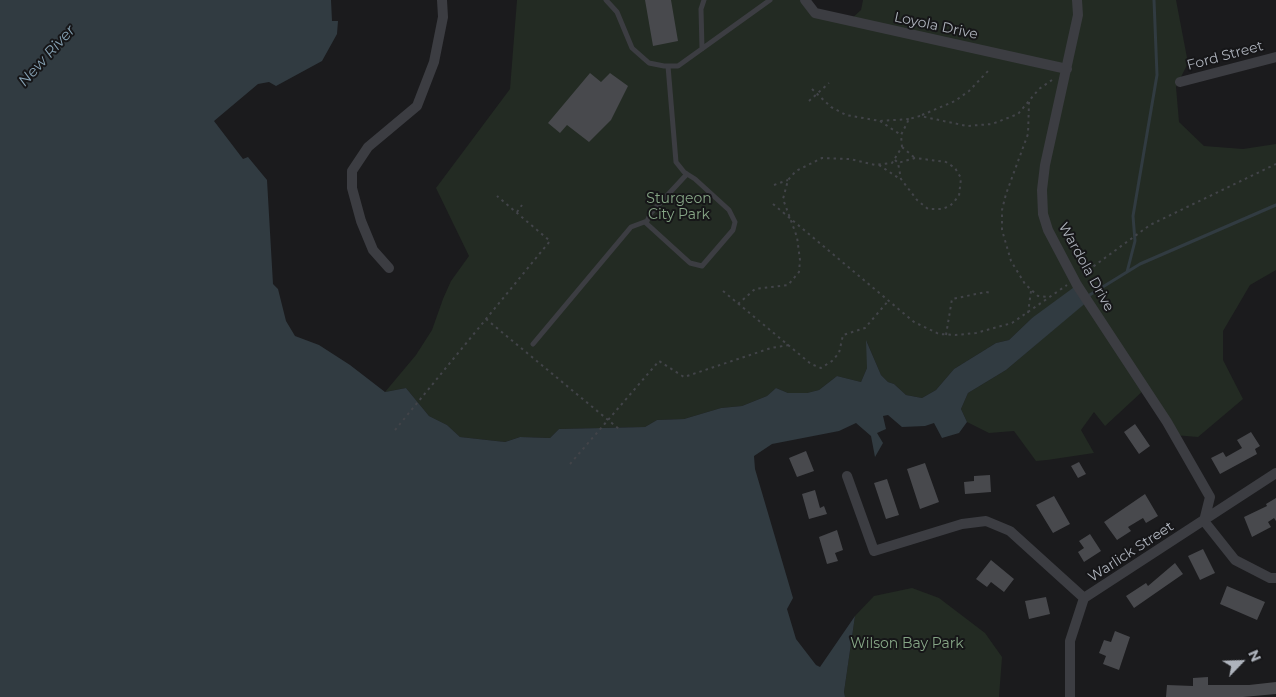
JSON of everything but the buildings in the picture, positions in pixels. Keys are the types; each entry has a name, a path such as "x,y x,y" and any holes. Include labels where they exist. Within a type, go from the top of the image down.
{"street":[{"path":"390,268 373,250 361,221 352,188 352,171 368,147 417,106 434,62 443,16 442,0"},
{"name":"Loyola Drive","path":"805,0 815,13 1068,69"},
{"name":"Wardola Drive","path":"1077,0 1078,15 1068,69 1045,165 1042,190 1043,214 1048,230 1076,281 1105,330 1167,422 1210,497 1204,521"},
{"name":"Ford Street","path":"1180,82 1276,57"},
{"name":"Warlick Street","path":"1070,697 1070,641 1084,598 1276,473"},
{"path":"847,476 874,551 962,524 986,521 1010,531 1084,598"},
{"path":"1204,521 1235,560 1270,578 1276,578"}],"lane":[{"path":"606,0 617,12 632,48 649,63 668,66 678,66 770,0"},
{"path":"702,49 701,9 704,0"},
{"path":"647,221 650,228 690,263 702,266 733,230 735,222 729,210 687,174 676,162 668,66"},
{"path":"533,344 631,227 647,221 651,212 687,174"}],"path":[{"path":"812,89 831,107 846,115 880,121 909,119 941,109 962,96 990,70"},
{"path":"920,116 980,126 1006,120 1018,114 1039,89 1052,80"},
{"path":"809,101 829,83"},
{"path":"1029,102 1028,134 1006,194 1002,210 1002,230 1010,261 1031,291 1038,296 1050,297"},
{"path":"774,185 788,180 804,165 822,158 850,159 879,165 892,163 902,147 900,135 909,119"},
{"path":"880,121 900,135"},
{"path":"902,147 915,158"},
{"path":"879,165 901,179 917,200 928,209 942,210 950,206 959,196 961,178 955,168 946,162 915,158 898,163"},
{"path":"895,160 898,163 901,179"},
{"path":"773,204 922,327 946,335 963,334 1000,327 1027,314 1076,281 1150,225 1276,164"},
{"path":"738,304 755,289 788,285 799,272 797,237 783,200 788,180"},
{"path":"395,430 550,241 497,196"},
{"path":"517,212 522,205"},
{"path":"723,291 816,367 827,366 839,353 844,335 865,328 889,300"},
{"path":"1027,314 1032,296 1031,291"},
{"path":"946,335 952,299 986,292 991,293"},
{"path":"486,319 619,429"},
{"path":"570,464 654,364 659,361 676,374 687,376 771,348 789,345"}],"green space":[{"name":"Sturgeon City Park","path":"517,0 805,0 815,13 849,21 861,10 863,0 1176,0 1188,63 1176,87 1179,122 1204,146 1243,149 1276,144 1276,270 1250,285 1223,331 1223,360 1243,399 1198,437 1174,435 1145,389 1105,426 1094,412 1081,430 1094,453 1036,461 1014,431 989,433 967,422 961,409 968,393 1006,370 1087,301 1032,318 1009,340 996,343 954,369 936,390 922,398 906,395 881,375 867,342 867,368 861,382 837,376 819,390 807,393 788,393 776,388 767,396 742,406 721,408 684,419 657,420 645,427 559,429 550,438 520,437 505,442 460,437 447,425 429,416 406,388 385,392 416,355 432,330 451,281 469,256 436,188 510,89"},
{"name":"Wilson Bay Park","path":"912,588 939,598 985,633 1002,657 999,697 845,697 844,692 855,616 874,596"}],"water":[{"name":"New River","path":"0,0 331,0 332,21 338,21 337,34 322,61 276,86 269,82 258,84 214,121 243,159 248,157 267,180 273,284 278,289 286,321 295,336 319,345 350,365 385,392 406,388 429,416 447,425 460,437 505,442 520,437 550,438 559,429 645,427 657,420 684,419 721,408 742,406 767,396 776,388 788,393 807,393 819,390 837,376 861,382 867,368 866,340 881,375 906,395 922,398 936,390 954,369 996,343 1009,340 1032,318 1077,285 1088,301 1006,370 968,393 961,409 967,422 959,433 942,438 934,423 925,426 902,427 888,415 883,416 886,429 877,433 883,443 875,457 871,436 856,423 839,431 772,444 754,456 755,469 793,598 787,609 796,639 816,665 820,667 855,616 844,692 845,697 0,697"}],"waterway":[{"path":"1127,272 1135,241 1133,216 1157,75 1154,0"},
{"path":"1088,296 1140,264 1276,205"}]}
